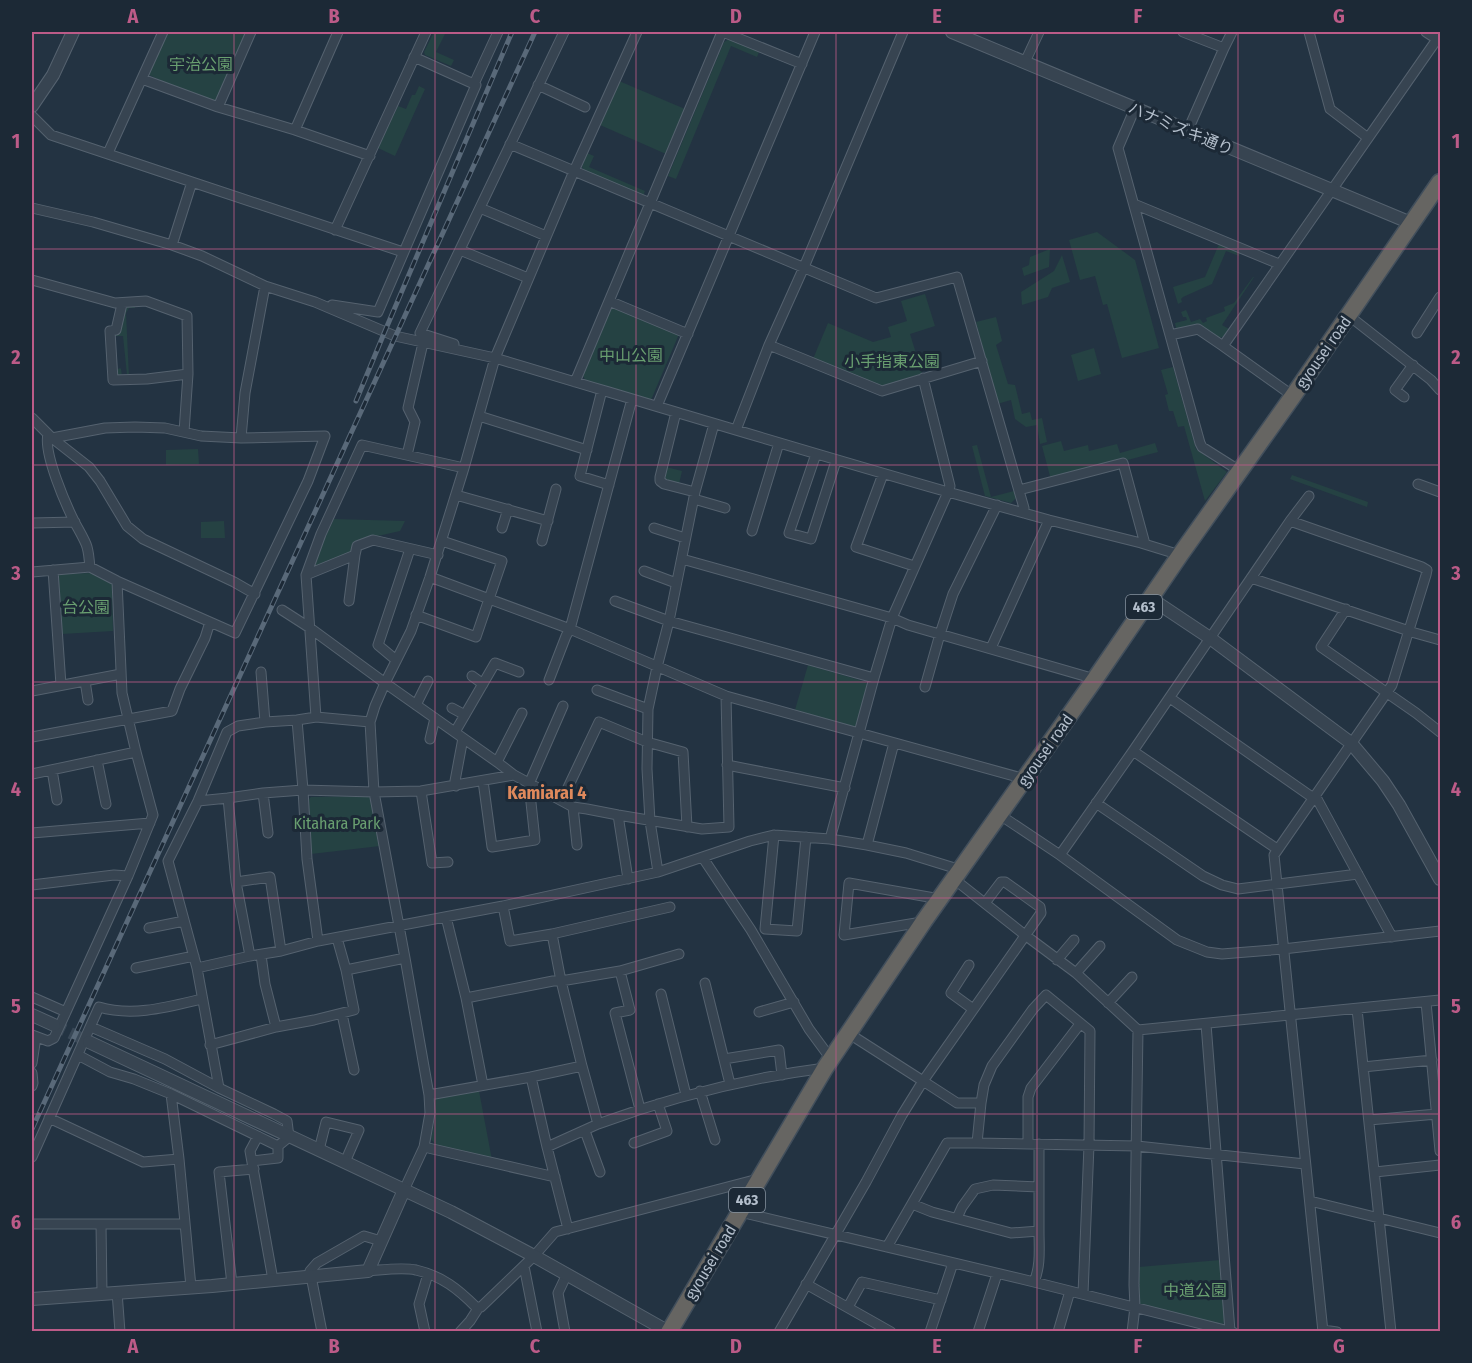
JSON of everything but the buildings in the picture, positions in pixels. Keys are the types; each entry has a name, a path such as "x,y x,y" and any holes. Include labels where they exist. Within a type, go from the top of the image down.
{"highway":[{"name":"gyousei road","path":"669,1332 848,1033 1440,182"}],"street":[{"path":"32,106 53,75 73,32"},
{"path":"108,153 163,32"},
{"path":"218,107 251,32"},
{"path":"295,130 338,32"},
{"path":"335,230 426,32"},
{"path":"315,302 378,312 498,32"},
{"path":"476,353 420,333 564,32"},
{"path":"368,1271 424,1147 430,1113 429,1095 374,792 370,722 375,706 411,631 438,555 495,358 574,171 637,32"},
{"path":"575,382 723,32 802,64"},
{"path":"657,406 815,32"},
{"path":"736,430 769,345 903,32"},
{"name":"ハナミズキ通り","path":"952,32 1411,223"},
{"path":"1025,62 1039,32"},
{"path":"1183,32 1224,48"},
{"path":"1188,130 1232,32"},
{"path":"1309,32 1330,109 1368,138"},
{"path":"1223,346 1440,39 1426,32"},
{"path":"414,57 474,84"},
{"path":"142,79 218,107 370,156"},
{"path":"538,85 585,107"},
{"path":"1135,108 1118,148 1202,447 1240,471"},
{"path":"32,116 51,135 403,252"},
{"path":"510,144 876,298 957,278 1024,513"},
{"path":"172,245 192,182"},
{"path":"1134,204 1279,264"},
{"path":"32,207 172,245 202,256 265,286 315,302 396,336 495,358 883,474 1180,555"},
{"path":"480,208 546,236"},
{"path":"460,250 528,278"},
{"path":"32,280 115,303 146,301 186,316 188,375 184,432"},
{"path":"240,438 245,393 265,286"},
{"path":"1417,333 1440,297"},
{"path":"609,301 688,334"},
{"path":"122,304 116,330 110,331 113,380 188,375"},
{"path":"1348,315 1375,334 1440,390"},
{"path":"1170,335 1198,329 1293,396"},
{"path":"407,455 414,422 408,408 423,343"},
{"path":"769,345 882,391 982,362"},
{"path":"1404,398 1395,390 1413,365"},
{"path":"830,839 892,618 950,486 923,378"},
{"path":"602,390 580,476 609,484"},
{"path":"549,680 570,629 632,399"},
{"path":"675,412 660,481 725,508"},
{"path":"479,416 587,450"},
{"path":"32,418 50,436 89,467 127,526 143,539 255,594"},
{"path":"658,872 650,820 648,709 669,621 694,496 714,424"},
{"path":"32,572 90,567 235,633 308,482 325,436 240,438 201,436 165,428 124,427 50,436 46,440 48,453 66,502 87,545 90,567"},
{"path":"752,531 779,443"},
{"path":"316,717 306,575 321,534 362,445 464,468"},
{"path":"816,454 789,532 812,539 836,460"},
{"path":"1019,490 1123,463 1145,544"},
{"path":"883,474 856,547 914,566"},
{"path":"1418,484 1440,492"},
{"path":"542,541 556,489"},
{"path":"456,495 548,521"},
{"path":"1060,855 1309,496"},
{"path":"925,687 953,594 997,506"},
{"path":"502,528 508,509"},
{"path":"991,648 1049,520"},
{"path":"1290,521 1426,570 1392,685 1274,855 1323,1331 1337,1332"},
{"path":"32,523 75,522"},
{"path":"654,528 685,538"},
{"path":"349,601 357,546 373,540 438,555"},
{"path":"416,615 476,637 502,561 442,541"},
{"path":"396,660 378,645 410,549"},
{"path":"306,575 355,555"},
{"path":"682,559 892,618 909,625 1095,679"},
{"path":"53,570 61,685"},
{"path":"644,571 676,583"},
{"path":"430,577 570,629 726,696 1025,779"},
{"path":"1251,578 1440,640"},
{"path":"32,1063 34,1036 48,1041 54,1038 128,876 153,815 122,693 117,581"},
{"path":"1150,598 1210,638 1351,743 1383,781 1399,805 1440,879"},
{"path":"615,601 669,621 874,678"},
{"path":"1346,609 1321,647 1440,732"},
{"path":"282,610 514,775 573,807 702,829 729,827 726,696"},
{"path":"32,737 172,711 210,622"},
{"path":"456,786 459,735 465,715 495,663 519,672"},
{"path":"261,672 265,722"},
{"path":"32,691 121,674"},
{"path":"472,676 483,684"},
{"path":"85,681 87,700"},
{"path":"416,705 428,681"},
{"path":"597,690 648,709"},
{"path":"1170,698 1308,795 1316,797 1392,937"},
{"path":"483,781 492,847 535,840 529,784 563,706"},
{"path":"452,708 465,715"},
{"path":"497,762 522,713"},
{"path":"219,1088 197,968 168,861 198,801 228,732 238,726 316,717 370,722"},
{"path":"430,739 435,718"},
{"path":"297,720 307,860 318,941"},
{"path":"562,800 599,722 647,742 683,752 687,827"},
{"path":"867,845 894,743"},
{"path":"1133,751 1277,849"},
{"path":"32,774 136,752"},
{"path":"98,760 106,804"},
{"path":"727,765 845,788"},
{"path":"52,770 57,800"},
{"path":"198,801 303,790 422,791 514,775"},
{"path":"422,791 432,863 448,862"},
{"path":"263,793 268,833"},
{"path":"228,798 236,882 250,956"},
{"path":"1096,803 1203,876 1222,885 1238,889 1358,874"},
{"path":"573,807 577,844"},
{"path":"1000,814 1177,940 1207,952 1222,954 1283,950 1440,931"},
{"path":"618,815 628,879"},
{"path":"32,834 150,823"},
{"path":"765,929 774,835"},
{"path":"197,968 318,941 628,879 658,872 774,835 830,839 906,853 957,874 985,903 1076,973 1138,1030 1440,1000"},
{"path":"751,930 797,931 806,837"},
{"path":"547,1148 598,1124 686,1095 828,1063 751,930 703,858"},
{"path":"32,885 114,875 128,876"},
{"path":"236,882 270,877 281,951"},
{"path":"781,1331 902,1115 1041,913 1040,908 1005,882 1001,882 985,903"},
{"path":"924,921 844,935 849,884 940,899"},
{"path":"502,906 510,941 552,934 670,907"},
{"path":"446,917 466,998 483,1085"},
{"path":"149,928 184,921"},
{"path":"552,934 561,981 598,1124"},
{"path":"210,1045 276,1027 354,1010 337,938"},
{"path":"1057,960 1074,940"},
{"path":"1076,973 1100,946"},
{"path":"466,998 620,971 679,954"},
{"path":"261,955 265,984 276,1027"},
{"path":"136,968 194,956"},
{"path":"346,970 405,958"},
{"path":"969,965 951,993 973,1009"},
{"path":"620,971 630,1010 615,1013 640,1109"},
{"path":"1108,1003 1132,976"},
{"path":"705,983 730,1084"},
{"path":"661,994 686,1095"},
{"path":"977,1143 984,1085 992,1066 1033,1009 1046,995 1090,1031 1089,1145 1083,1294"},
{"path":"32,997 66,1012"},
{"path":"32,1157 99,1007 117,1012 130,1012 202,999"},
{"path":"759,1012 794,1002"},
{"path":"1426,1002 1431,1060 1437,1085 1440,1151"},
{"path":"1357,1008 1391,1332"},
{"path":"342,1014 354,1070"},
{"path":"32,1015 54,1025"},
{"path":"1028,1144 1028,1097 1031,1088 1080,1024"},
{"path":"740,1212 1135,1307 1200,1327 1231,1331 1206,1024"},
{"path":"91,1027 165,1059 287,1121 289,1137"},
{"path":"1132,1332 1135,1307 1138,1030"},
{"path":"848,1033 957,1103 981,1103"},
{"path":"89,1042 451,1212 669,1332"},
{"path":"724,1059 779,1050 782,1074"},
{"path":"78,1055 110,1072 134,1079 171,1095 278,1146"},
{"path":"1363,1066 1431,1060"},
{"path":"429,1095 582,1066"},
{"path":"32,1073 32,1086"},
{"path":"531,1077 568,1229"},
{"path":"700,1091 715,1140"},
{"path":"171,1095 191,1287"},
{"path":"634,1143 667,1131 658,1104"},
{"path":"1369,1120 1437,1114"},
{"path":"49,1118 143,1162 179,1159"},
{"path":"319,1150 326,1122 359,1130 345,1162"},
{"path":"585,1131 600,1172"},
{"path":"258,1136 250,1151 273,1280"},
{"path":"278,1146 289,1137"},
{"path":"887,1246 947,1143 1137,1146 1305,1164"},
{"path":"1034,1282 1040,1259 1040,1144"},
{"path":"232,1284 219,1172 278,1158 278,1146"},
{"path":"424,1147 555,1177"},
{"path":"1375,1172 1440,1165"},
{"path":"460,1332 479,1307 524,1266 555,1232 760,1179"},
{"path":"957,1218 975,1188 993,1185 1039,1186"},
{"path":"1310,1201 1440,1233"},
{"path":"912,1204 932,1212 1011,1233 1039,1232"},
{"path":"32,1224 184,1224"},
{"path":"101,1224 102,1293"},
{"path":"322,1332 310,1271 317,1263 364,1236 381,1241"},
{"path":"930,1332 953,1263"},
{"path":"524,1266 537,1332"},
{"path":"32,1299 407,1269 446,1281 476,1307 479,1307"},
{"path":"425,1332 419,1304 428,1274"},
{"path":"565,1332 558,1293 567,1274"},
{"path":"978,1332 997,1274"},
{"path":"848,1307 862,1282 941,1300"},
{"path":"806,1284 891,1332"},
{"path":"1058,1332 1070,1291"},
{"path":"117,1292 120,1332"},
{"path":"470,1321 473,1332"}],"green space":[{"name":"宇治公園","path":"167,32 250,32 218,107 147,74"},
{"path":"434,32 446,32 436,52 454,60 451,66 425,55 424,52"},
{"path":"729,39 759,52 757,57 731,46 676,179 668,176 724,42"},
{"path":"619,81 685,109 666,154 600,125"},
{"path":"419,86 425,89 395,156 378,148 398,106 406,109"},
{"path":"587,153 594,156 589,167 645,191 643,196 583,170 582,166"},
{"path":"1097,232 1135,260 1159,348 1122,358 1107,304 1103,305 1095,276 1080,280 1069,240"},
{"path":"1219,244 1240,253 1239,256 1226,251 1212,284 1183,297 1182,302 1178,304 1173,287 1205,277"},
{"path":"1050,249 1049,267 1024,276 1022,268 1029,265 1030,257"},
{"path":"1062,255 1070,282 1052,288 1048,297 1022,305 1021,292 1054,271"},
{"path":"1253,277 1222,325 1229,329 1223,337 1219,338 1199,324 1176,328 1175,323 1187,320 1181,312 1186,310 1191,322 1200,319 1203,323 1207,321 1206,318 1225,311 1224,307 1234,303"},
{"name":"小手指東公園","path":"925,294 935,326 910,334 923,376 883,388 813,359 828,323 873,342 891,337 888,327 907,321 901,301"},
{"path":"129,306 135,306 135,308 129,308 126,313 129,377 117,376 116,370 120,368 122,376 127,375 123,336 115,336 114,344 114,339 118,323"},
{"name":"中山公園","path":"615,307 679,334 651,400 586,381 583,376 611,309"},
{"path":"996,317 1002,341 996,345 1008,384 1015,385 1022,414 1030,412 1032,420 1042,418 1047,442 1040,444 1037,425 1026,427 1015,419 1011,400 997,404 976,322"},
{"path":"1094,348 1101,374 1078,381 1071,355"},
{"path":"1173,367 1196,449 1227,472 1205,501 1184,426 1178,427 1173,411 1169,411 1165,395 1168,394 1161,370"},
{"path":"1061,441 1064,451 1088,445 1089,451 1117,444 1120,453 1155,443 1158,452 1051,480 1042,446"},
{"path":"977,445 991,497 1014,491 1016,498 1011,503 985,496 972,446"},
{"path":"198,449 199,464 166,465 166,450"},
{"path":"666,467 682,471 679,484 663,480"},
{"path":"1292,475 1368,502 1367,507 1290,479"},
{"path":"334,519 405,521 400,531 369,538 352,552 314,567 321,545"},
{"path":"224,521 225,538 201,538 201,522"},
{"name":"台公園","path":"92,573 112,582 113,631 62,634 58,574"},
{"path":"808,665 866,682 868,687 858,725 853,727 795,710"},
{"name":"Kitahara Park","path":"368,796 371,799 380,846 311,854 308,800 311,797"},
{"path":"479,1091 492,1160 436,1145 431,1139 435,1119 434,1098"},
{"name":"中道公園","path":"1220,1260 1225,1321 1222,1325 1142,1305 1138,1302 1139,1267"}],"tunnel":[{"path":"54,1025 89,1042"}],"railway":[{"path":"356,401 512,32"},
{"path":"32,1129 535,32"}],"district":[{"name":"Kamiarai 4","path":"547,793"}]}
